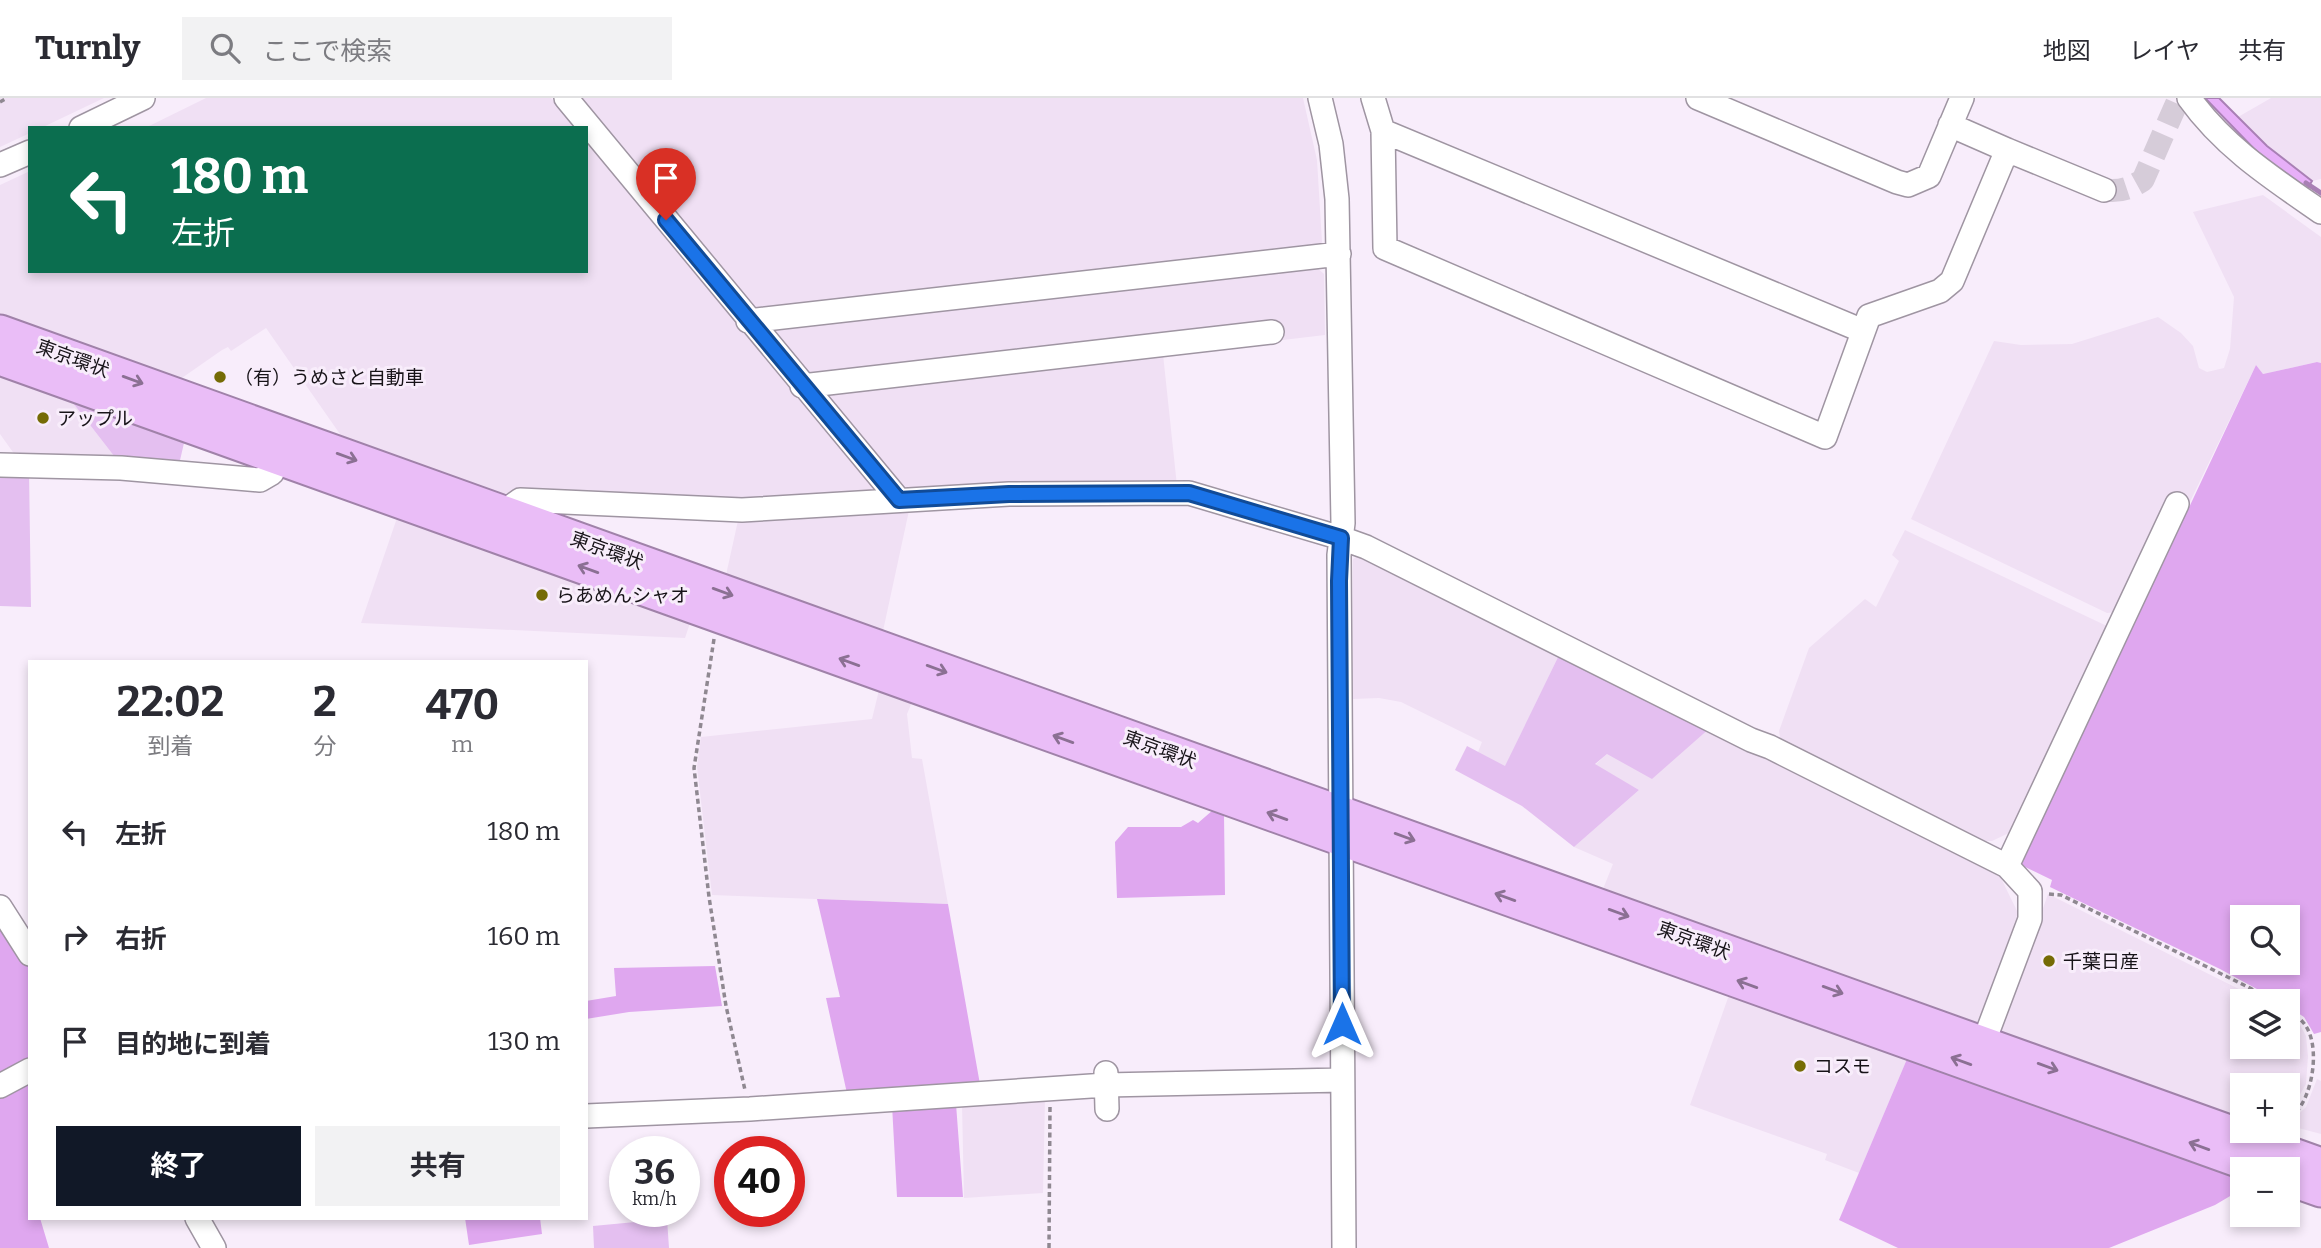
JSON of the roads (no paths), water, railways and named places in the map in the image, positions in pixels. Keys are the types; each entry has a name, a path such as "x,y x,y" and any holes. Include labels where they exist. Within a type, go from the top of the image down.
{"highway":[{"name":"東京環状","path":"0,332 282,446 717,615 1983,1044 2321,1165"},
{"name":"東京環状","path":"0,358 502,513 2231,1157"},
{"path":"2300,1183 2321,1190"}],"street":[{"path":"85,126 143,98"},
{"path":"566,98 899,500"},
{"path":"1320,98 1331,144 1339,254 1343,523 1339,555 1344,1248"},
{"path":"1373,98 1383,131 1385,248 1825,437 1869,316 1940,291 1952,281 2007,150"},
{"path":"1698,98 1909,185 1929,176 1962,98"},
{"path":"2189,98 2198,111 2247,161 2321,212"},
{"path":"1950,125 2104,190"},
{"path":"1383,131 1863,331"},
{"path":"0,165 28,153"},
{"path":"748,321 1339,254"},
{"path":"802,386 1272,332"},
{"path":"0,465 121,468 261,480 270,475 282,446"},
{"path":"502,513 520,500 741,510 1035,494 1189,493 1341,538 1366,547 1499,612 2007,866 2030,891 2030,919 1983,1044"},
{"path":"2007,866 2177,504"},
{"path":"0,907 28,951"},
{"path":"0,1086 28,1071"},
{"path":"588,1116 750,1109 1050,1090 1106,1077 1342,1080"},
{"path":"1106,1077 1107,1109"},
{"path":"198,1220 214,1248"}],"waterway":[{"path":"2306,183 2321,193"}],"tunnel":[{"path":"2104,190 2124,189 2143,180 2179,98"}],"place":[{"name":"（有）うめさと自動車","path":"220,377"},
{"name":"アップル","path":"43,418"},
{"name":"らあめんシャオ","path":"542,595"},
{"name":"千葉日産","path":"2049,961"},
{"name":"コスモ","path":"1800,1066"}]}
